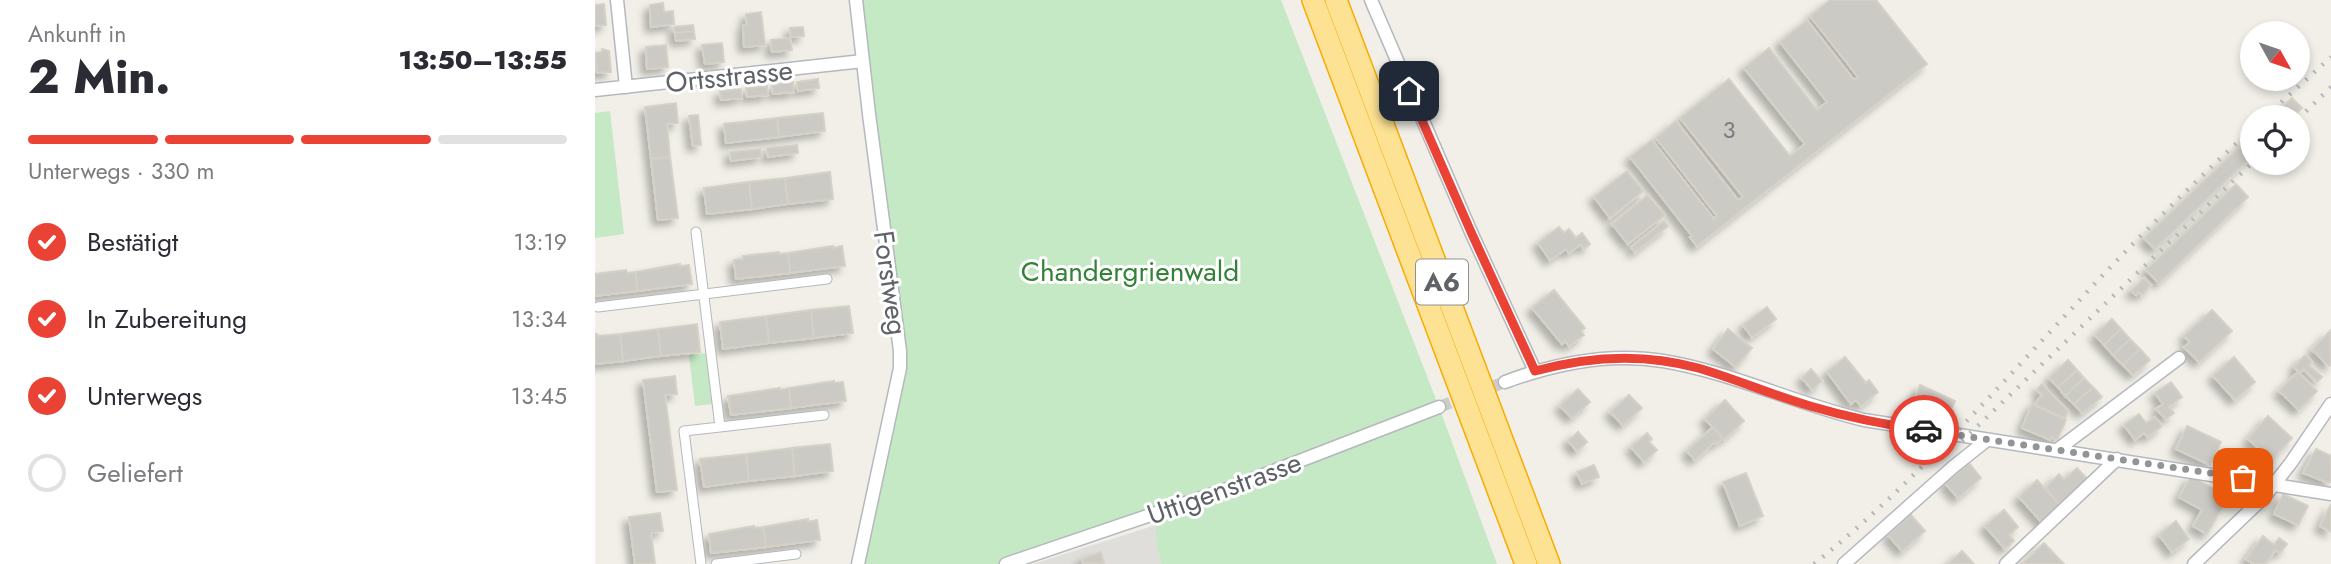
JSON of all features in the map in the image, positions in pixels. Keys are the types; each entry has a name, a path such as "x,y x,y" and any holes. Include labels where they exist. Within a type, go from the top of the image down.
{"highway":[{"name":"A6","path":"1313,0 1526,564"},
{"name":"A6","path":"1336,0 1549,564"}],"street":[{"path":"617,0 627,87"},
{"name":"Forstweg","path":"856,0 900,351 900,368 858,564"},
{"path":"1371,0 1466,222 1535,371"},
{"name":"Ortsstrasse","path":"595,90 863,61"},
{"path":"696,232 720,427"},
{"path":"598,307 827,279"},
{"path":"1505,382 1565,363 1605,358 1661,360 1699,368 1845,415 2331,494"},
{"path":"2057,450 2179,358"},
{"path":"2194,564 2245,517 2275,484 2331,404"},
{"name":"Uttigenstrasse","path":"1006,564 1227,489 1439,407"},
{"path":"701,564 684,431 824,415"},
{"path":"1844,564 1987,440"},
{"path":"2006,564 2117,459"},
{"path":"716,564 796,554"}],"shaded area":[{"path":"1156,525 1161,564 1033,564"}],"green space":[{"name":"Chandergrienwald","path":"856,0 1281,0 1497,564 1161,564 1155,515 1006,564 858,564 900,367"},
{"path":"610,111 624,234 595,238 595,113"},
{"path":"706,353 712,404 695,406 689,355"}],"building":[{"path":"1830,0 1876,0 1927,64 1697,246 1630,157 1652,140 1714,219 1717,216 1656,138 1676,121 1738,200 1743,197 1680,118 1729,79 1790,156 1805,144 1744,68 1769,48 1817,110 1827,102 1780,42 1807,20 1854,80 1858,77 1810,16"},
{"path":"663,3 664,12 673,11 674,24 651,27 650,5"},
{"path":"604,4 606,25 595,26 595,5"},
{"path":"761,12 765,45 744,47 743,25 747,25 746,14"},
{"path":"693,25 694,31 675,33 674,27"},
{"path":"803,27 804,36 791,37 790,28"},
{"path":"694,31 695,39 676,41 675,33"},
{"path":"790,38 792,50 772,52 771,40"},
{"path":"722,43 724,62 705,64 702,45"},
{"path":"666,45 668,67 647,69 646,47"},
{"path":"602,49 609,51 611,72 597,73 595,53 602,52"},
{"path":"818,79 819,88 798,91 797,82"},
{"path":"793,82 794,92 773,94 772,85"},
{"path":"767,86 768,95 747,97 746,88"},
{"path":"741,89 742,98 721,100 720,91"},
{"path":"2292,98 2299,105 2284,105"},
{"path":"676,103 678,123 667,124 670,157 651,159 645,107"},
{"path":"823,113 825,131 779,137 777,118"},
{"path":"698,115 701,145 693,146 689,116"},
{"path":"777,118 779,137 726,143 724,124"},
{"path":"797,145 798,153 768,157 767,148"},
{"path":"2240,146 2240,168 2155,249 2144,238"},
{"path":"760,149 762,157 731,161 730,152"},
{"path":"670,157 678,218 658,220 651,159"},
{"path":"1627,171 1643,191 1610,218 1594,197"},
{"path":"830,172 833,199 788,204 785,178"},
{"path":"785,178 788,204 752,209 749,182"},
{"path":"749,182 752,209 707,214 704,188"},
{"path":"2236,184 2248,197 2159,283 2146,270"},
{"path":"1648,195 1665,215 1628,244 1612,224"},
{"path":"1664,221 1668,226 1635,252 1631,247"},
{"path":"1559,227 1564,233 1569,229 1576,238 1582,233 1590,244 1584,249 1581,244 1569,253 1566,249 1550,260 1538,243"},
{"path":"842,246 845,266 790,273 788,253"},
{"path":"788,253 790,273 736,279 734,260 743,259 743,256"},
{"path":"680,264 689,265 692,284 638,291 635,272"},
{"path":"626,270 627,273 635,272 638,291 595,296 595,274"},
{"path":"2144,278 2151,285 2142,295 2139,292 2136,295 2131,291"},
{"path":"1554,290 1585,328 1581,331 1584,335 1569,346 1565,341 1562,344 1532,308"},
{"path":"849,306 853,333 814,338 811,310"},
{"path":"1767,307 1776,319 1752,337 1743,325"},
{"path":"811,310 814,338 769,343 766,316"},
{"path":"2212,310 2232,331 2199,362 2184,347 2190,342 2184,336"},
{"path":"766,316 769,343 723,349 720,322"},
{"path":"2112,319 2121,329 2104,345 2095,335"},
{"path":"697,324 700,352 661,356 658,329"},
{"path":"658,329 661,356 623,361 620,334"},
{"path":"1728,329 1752,348 1736,367 1713,349"},
{"path":"2121,329 2130,339 2113,355 2104,345"},
{"path":"2330,331 2331,365 2329,366 2312,350"},
{"path":"595,334 620,334 623,361 595,364"},
{"path":"2130,339 2140,349 2123,365 2113,355"},
{"path":"2140,349 2150,360 2133,375 2123,365"},
{"path":"2305,355 2312,362 2309,365 2322,377 2317,382 2304,369 2300,373 2294,367"},
{"path":"1845,357 1866,383 1869,380 1878,392 1861,406 1856,400 1851,404 1827,372"},
{"path":"2234,357 2255,382 2235,400 2213,376"},
{"path":"2068,360 2077,370 2058,387 2049,378"},
{"path":"1811,369 1822,381 1812,390 1802,378"},
{"path":"2077,370 2084,378 2065,396 2058,387"},
{"path":"2298,372 2317,391 2299,410 2279,391"},
{"path":"675,376 677,394 665,395 677,490 657,492 643,380"},
{"path":"2084,378 2093,387 2074,404 2065,396"},
{"path":"843,382 846,401 791,408 789,388"},
{"path":"2171,382 2182,397 2169,407 2174,413 2166,419 2156,409 2163,404 2155,393"},
{"path":"2042,384 2068,411 2065,418 2035,405 2043,396 2037,389"},
{"path":"1920,385 1955,401 1946,421 1911,408"},
{"path":"2093,387 2102,397 2082,413 2074,404"},
{"path":"789,388 791,408 731,415 728,396"},
{"path":"1578,389 1590,402 1572,418 1560,406"},
{"path":"1629,395 1642,408 1623,425 1610,412"},
{"path":"1725,400 1744,421 1724,439 1705,419"},
{"path":"2032,404 2066,420 2057,440 2051,437 2050,440 2022,428"},
{"path":"2139,414 2146,423 2155,417 2162,426 2148,437 2144,433 2135,440 2124,425"},
{"path":"2268,416 2292,438 2272,460 2248,439"},
{"path":"2187,426 2221,442 2210,465 2176,449"},
{"path":"1713,427 1723,438 1695,460 1687,451"},
{"path":"1578,432 1587,442 1577,451 1568,441"},
{"path":"1647,433 1652,439 1649,442 1657,450 1644,462 1631,447"},
{"path":"830,444 833,471 795,476 792,448"},
{"path":"792,448 795,476 749,481 746,454"},
{"path":"2316,449 2331,456 2329,483 2303,473"},
{"path":"746,454 749,481 704,487 700,459"},
{"path":"1969,463 1981,478 1958,498 1945,483"},
{"path":"1594,465 1599,477 1582,484 1577,472"},
{"path":"2077,468 2089,481 2061,506 2045,488 2059,474 2064,480"},
{"path":"1746,473 1763,516 1740,526 1723,482"},
{"path":"2191,476 2228,497 2207,534 2193,526 2202,510 2179,497"},
{"path":"2037,480 2064,509 2045,526 2019,497"},
{"path":"2283,494 2308,506 2298,525 2274,514"},
{"path":"2331,504 2331,532 2320,526"},
{"path":"2004,510 2018,527 2009,535 2014,541 2005,549 1985,526"},
{"path":"660,513 663,531 651,533 655,564 635,564 629,517"},
{"path":"1911,515 1925,531 1902,551 1888,535"},
{"path":"808,519 808,522 817,520 820,540 766,547 763,527"},
{"path":"2176,521 2189,539 2172,552 2159,535"},
{"path":"754,526 763,527 766,547 711,553 709,534"},
{"path":"2263,536 2274,545 2279,538 2287,544 2280,553 2276,550 2265,564 2253,564 2246,559"},
{"path":"2044,543 2064,564 2023,564 2023,563"},
{"path":"1962,551 1974,564 1948,564"},
{"path":"1101,552 1104,563 1083,564 1082,559"}],"tunnel":[{"path":"1439,407 1505,382"}],"railway":[{"path":"2278,105 2331,57"},
{"path":"2310,107 2331,87"},
{"path":"1814,564 1917,472 2096,282 2240,140"},
{"path":"1962,441 2240,175"}],"way so far":[{"path":"1924,430 2243,478"}],"route":[{"path":"1409,91 1535,371 1565,363 1605,358 1661,360 1699,368 1827,411 1924,430"}]}
